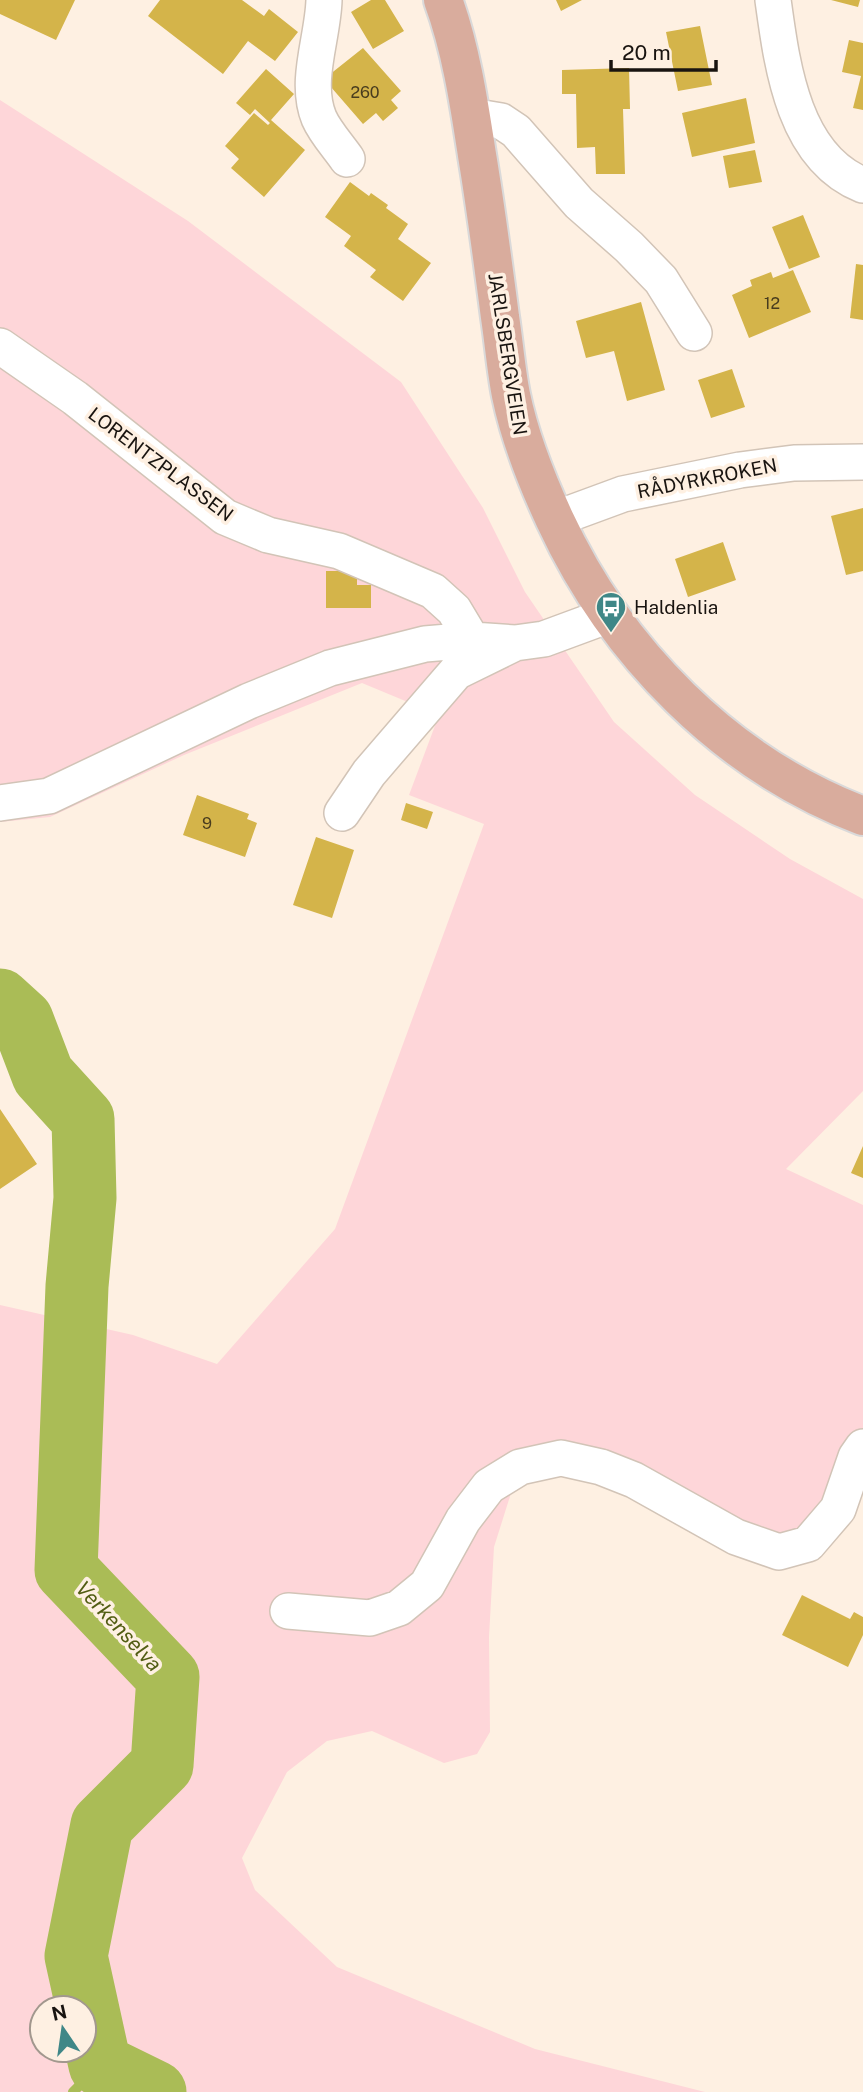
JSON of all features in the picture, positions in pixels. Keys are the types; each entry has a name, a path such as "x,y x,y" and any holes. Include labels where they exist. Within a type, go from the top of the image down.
{"main road":[{"name":"JARLSBERGVEIEN","path":"443,0 450,20 471,116 510,393 521,439 540,489 569,551 609,615 642,658 684,702 743,752 814,796 863,816"}],"street":[{"path":"324,0 313,81 320,119 347,159"},
{"path":"773,0 780,51 791,100 815,148 850,180 863,185"},
{"path":"471,116 501,121 516,131 579,203 629,247 661,280 694,333"},
{"name":"LORENTZPLASSEN","path":"0,346 75,398 225,517 268,535 339,551 433,591 454,610 472,640"},
{"name":"RÅDYRKROKEN","path":"555,519 623,494 740,470 794,463 863,462"},
{"path":"0,803 49,796 249,701 330,667 425,644 472,640 516,643 544,639 609,615"},
{"path":"342,813 369,773 456,672 516,643"},
{"path":"288,1611 370,1618 399,1608 427,1585 463,1520 489,1486 520,1466 561,1458 601,1467 635,1480 736,1537 779,1552 808,1544 838,1509 856,1457 863,1447"}],"shaded area":[{"path":"0,100 188,221 401,382 483,508 525,592 614,722 695,795 790,859 863,899 863,1091 786,1169 863,1205 863,1447 808,1544 561,1458 512,1490 494,1547 489,1637 490,1732 477,1754 444,1763 372,1731 327,1741 287,1772 242,1858 255,1890 337,1967 535,2049 705,2092 0,2092 0,1305 133,1335 217,1364 335,1229 484,824 409,795 439,715 362,683 184,755 50,817 0,822"}],"building":[{"path":"0,0 75,0 56,40 0,14"},
{"path":"160,0 242,0 264,16 269,9 298,32 275,61 248,41 223,74 148,16"},
{"path":"371,0 385,0 404,31 373,49 351,12"},
{"path":"556,0 582,0 561,11"},
{"path":"831,0 860,0 858,7"},
{"path":"700,26 712,85 678,91 666,32"},
{"path":"849,40 863,43 863,110 853,108 861,76 842,72"},
{"path":"363,48 401,91 391,100 398,108 383,121 376,113 363,124 324,79"},
{"path":"629,68 630,109 623,109 625,174 596,174 595,147 577,148 576,94 562,94 562,70"},
{"path":"266,69 294,94 271,120 305,150 264,197 231,168 239,159 225,146 254,113 268,125 270,123 255,109 250,115 236,103"},
{"path":"746,98 755,143 692,157 682,113"},
{"path":"755,150 762,182 729,188 723,156"},
{"path":"350,182 369,196 371,193 388,205 386,208 408,224 398,239 431,263 403,301 370,277 376,270 344,246 351,236 325,217"},
{"path":"803,215 820,257 789,269 772,227"},
{"path":"856,264 863,265 863,320 850,318"},
{"path":"793,270 811,312 749,338 732,295 752,286 750,280 771,272 773,278"},
{"path":"641,302 665,390 627,401 614,351 586,358 576,321"},
{"path":"732,369 745,407 711,418 698,380"},
{"path":"863,508 863,571 846,575 831,516"},
{"path":"723,542 736,580 688,597 675,559"},
{"path":"326,571 357,571 357,585 371,585 371,608 326,608"},
{"path":"197,795 249,814 247,819 257,823 245,857 183,835"},
{"path":"406,803 433,812 427,829 401,820"},
{"path":"316,837 354,850 332,918 293,905"},
{"path":"0,1109 37,1164 0,1189"},
{"path":"863,1146 863,1178 851,1173"},
{"path":"802,1595 850,1619 854,1612 863,1617 863,1635 848,1667 782,1635"}],"waterway":[{"name":"Verkenselva","path":"0,1000 22,1020 43,1075 83,1119 85,1198 77,1286 66,1570 168,1677 162,1765 102,1825 76,1956 100,2065 155,2092"},
{"path":"73,2092 100,2065"}],"place":[{"name":"Haldenlia","path":"611,634"}]}
